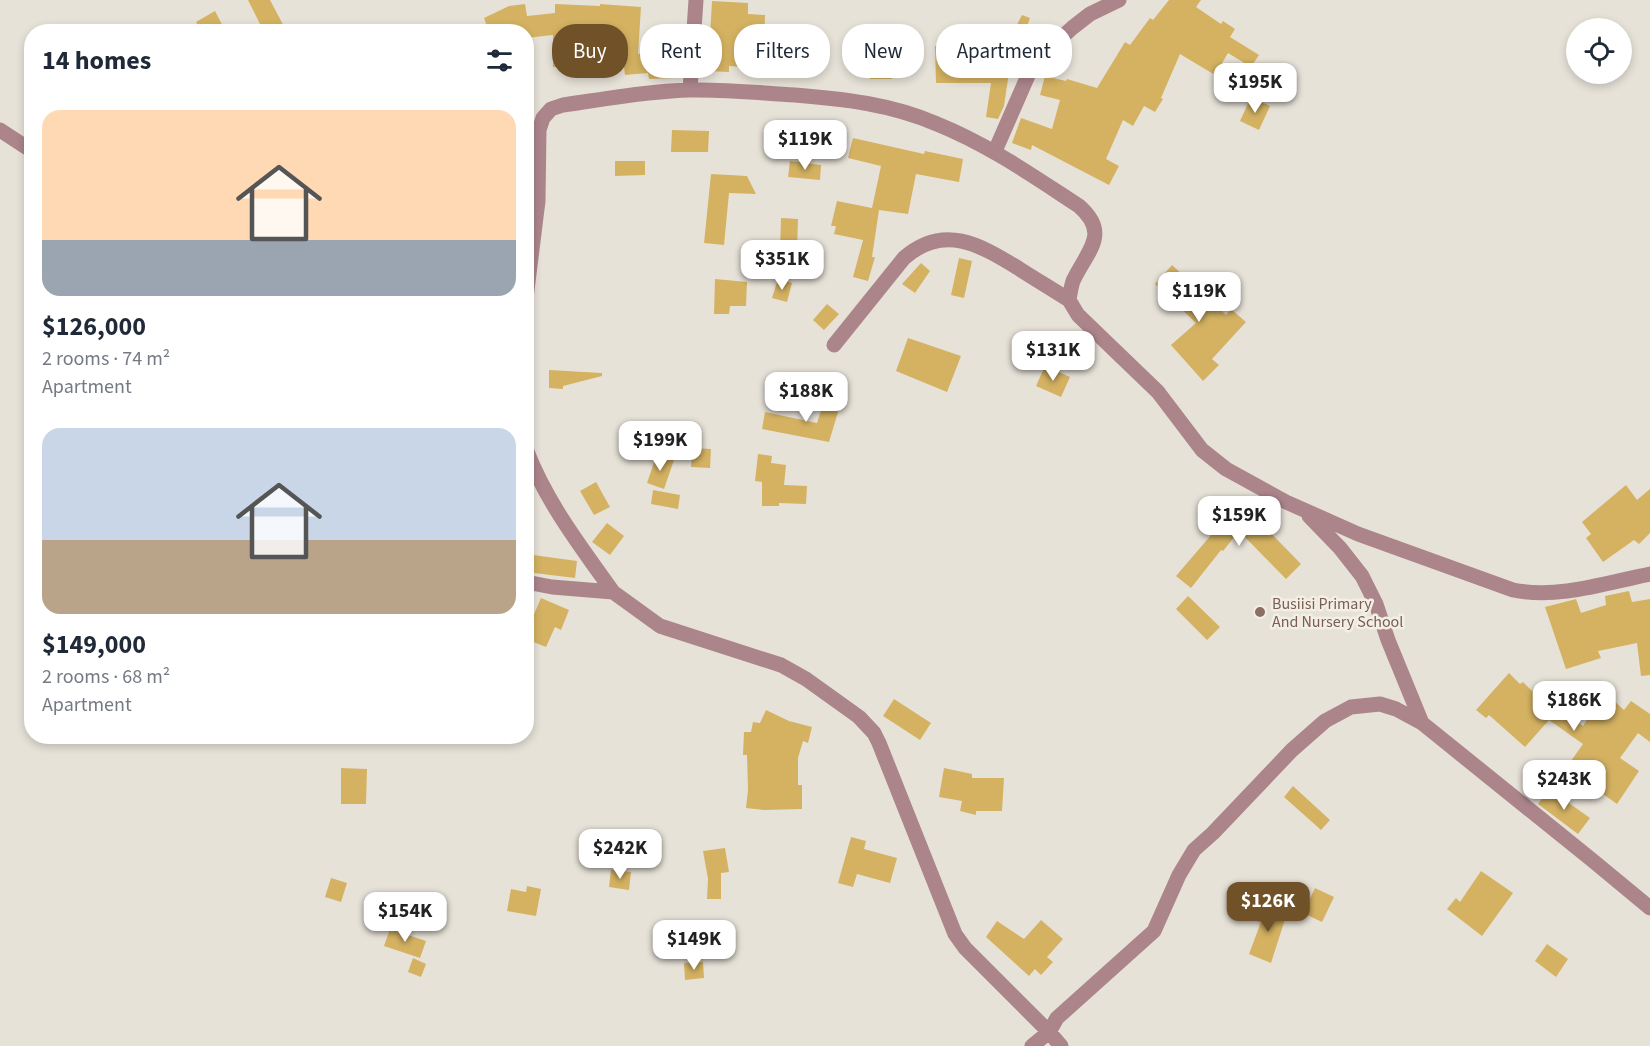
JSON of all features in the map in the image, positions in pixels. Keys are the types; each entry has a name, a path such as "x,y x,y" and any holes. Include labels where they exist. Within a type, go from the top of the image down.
{"street":[{"path":"690,90 696,0"},
{"path":"995,151 1030,72 1051,47 1072,28 1090,14 1119,0"},
{"path":"534,233 538,201 538,146 543,118 551,109 564,105 690,90 844,99 874,103 937,124 995,151 1090,215 1096,231 1095,242 1072,284 1069,300"},
{"path":"534,127 541,125"},
{"path":"0,130 24,146"},
{"path":"834,345 904,258 916,248 932,242 949,240 984,247 1069,300 1078,315 1158,392 1203,450 1226,469 1303,510 1513,590 1533,594 1558,593 1650,574"},
{"path":"534,466 568,529 613,592 660,626 781,664 860,717 874,733 879,743 956,934 965,948 1061,1046"},
{"path":"1303,510 1340,548 1362,576 1376,604 1422,723"},
{"path":"534,584 613,592"},
{"path":"1032,1046 1049,1032 1057,1018 1154,931 1179,875 1194,850 1292,750 1325,721 1351,707 1380,704 1396,709 1422,723 1650,908"}],"building":[{"path":"248,0 270,0 283,24 260,24"},
{"path":"1169,0 1201,0 1196,7 1221,24 1223,21 1235,29 1230,37 1259,55 1251,67 1228,53 1215,75 1180,54 1161,98 1163,99 1155,112 1144,106 1133,126 1123,120 1106,159 1119,166 1109,185 1032,145 1031,150 1012,143 1021,118 1052,129 1060,100 1040,95 1044,78 1066,81 1067,79 1097,88 1125,42 1130,45 1150,18 1153,20"},
{"path":"712,1 748,3 748,14 765,15 765,24 734,24 734,66 729,66 729,72 722,72 722,24 711,24"},
{"path":"525,4 527,16 555,13 555,4 641,7 638,54 640,54 640,74 628,75 628,24 552,24 552,35 534,37 534,24 486,24 484,18 509,6"},
{"path":"215,11 222,24 197,24 196,22"},
{"path":"1022,15 1030,18 1028,24 1017,24"},
{"path":"935,46 936,78 1008,78 1004,106 998,119 986,117 991,83 936,83"},
{"path":"1251,97 1270,106 1259,130 1240,121"},
{"path":"672,130 709,131 708,152 671,152"},
{"path":"853,138 924,154 925,151 963,159 959,182 916,174 908,214 879,210 872,257 875,257 868,281 853,277 863,240 834,234 836,226 831,226 837,201 872,208 881,166 848,158"},
{"path":"615,161 645,161 645,175 615,176"},
{"path":"790,161 821,165 820,180 788,177"},
{"path":"711,174 747,176 756,194 729,193 724,245 704,243"},
{"path":"781,218 798,219 797,251 780,251"},
{"path":"959,258 972,261 964,298 951,295"},
{"path":"921,263 930,271 915,293 902,284"},
{"path":"1172,265 1226,315 1231,309 1246,322 1212,359 1219,365 1203,381 1171,345 1196,323 1155,284"},
{"path":"715,279 747,282 746,306 730,306 729,314 714,314"},
{"path":"778,279 792,283 787,302 772,298"},
{"path":"827,304 839,314 824,330 813,320"},
{"path":"908,338 961,356 947,392 896,371"},
{"path":"1045,366 1070,377 1061,397 1036,386"},
{"path":"549,370 602,373 602,376 563,386 563,389 549,388"},
{"path":"825,398 841,402 829,442 762,429 765,412 817,423"},
{"path":"692,448 711,449 710,468 691,467"},
{"path":"657,454 674,460 664,489 647,483"},
{"path":"758,454 772,456 771,463 786,465 784,485 807,486 806,504 779,503 779,506 762,506 762,482 755,481"},
{"path":"596,482 610,507 594,515 580,491"},
{"path":"1626,485 1637,500 1650,489 1650,533 1639,544 1634,540 1603,562 1586,538 1591,534 1582,522"},
{"path":"653,490 680,495 678,509 651,504"},
{"path":"1236,506 1263,529 1265,527 1301,564 1286,579 1239,531 1191,588 1176,576"},
{"path":"607,523 624,536 610,555 592,542"},
{"path":"534,555 577,561 575,578 534,573"},
{"path":"1629,591 1632,602 1650,599 1650,675 1641,676 1637,643 1598,651 1601,658 1566,669 1545,607 1576,599 1581,613 1606,605 1605,596"},
{"path":"1188,596 1220,627 1207,640 1176,609"},
{"path":"541,598 569,610 561,630 555,627 546,647 534,642 534,614"},
{"path":"1509,673 1520,684 1523,682 1532,691 1539,684 1583,726 1588,718 1591,720 1611,698 1624,710 1631,701 1650,714 1650,742 1638,733 1620,758 1639,771 1617,804 1566,768 1583,744 1549,720 1525,747 1489,715 1486,718 1476,710"},
{"path":"894,699 931,723 920,740 883,716"},
{"path":"766,710 789,721 812,727 808,743 803,741 798,758 798,785 802,785 802,809 746,808 748,790 747,755 743,755 744,732 751,732 753,722 760,723"},
{"path":"341,768 367,769 366,804 341,804"},
{"path":"944,768 972,774 972,778 1004,778 1002,811 976,811 976,815 960,811 962,801 939,797"},
{"path":"1293,786 1330,820 1321,830 1284,797"},
{"path":"1549,789 1590,818 1578,834 1538,804"},
{"path":"851,837 866,841 864,849 897,858 890,883 857,874 853,887 838,883"},
{"path":"725,848 729,872 721,873 721,899 707,899 708,879 703,851"},
{"path":"611,870 631,872 629,890 609,887"},
{"path":"1481,871 1513,893 1482,936 1447,909 1456,898 1460,902"},
{"path":"331,878 347,883 341,902 325,897"},
{"path":"527,886 541,889 536,916 507,911 511,889 526,892"},
{"path":"1315,888 1334,897 1322,922 1303,913"},
{"path":"1262,904 1287,913 1271,963 1249,954 1261,922 1257,921"},
{"path":"1041,920 1063,939 1047,957 1053,962 1041,975 1035,969 1029,976 986,937 997,921 1024,939"},
{"path":"390,929 426,941 420,958 384,946"},
{"path":"1547,944 1568,959 1556,977 1535,961"},
{"path":"413,958 426,964 421,977 408,972"},
{"path":"703,962 704,978 685,980 684,963"}],"place":[{"name":"Busiisi Primary And Nursery School","path":"1260,612"}]}
